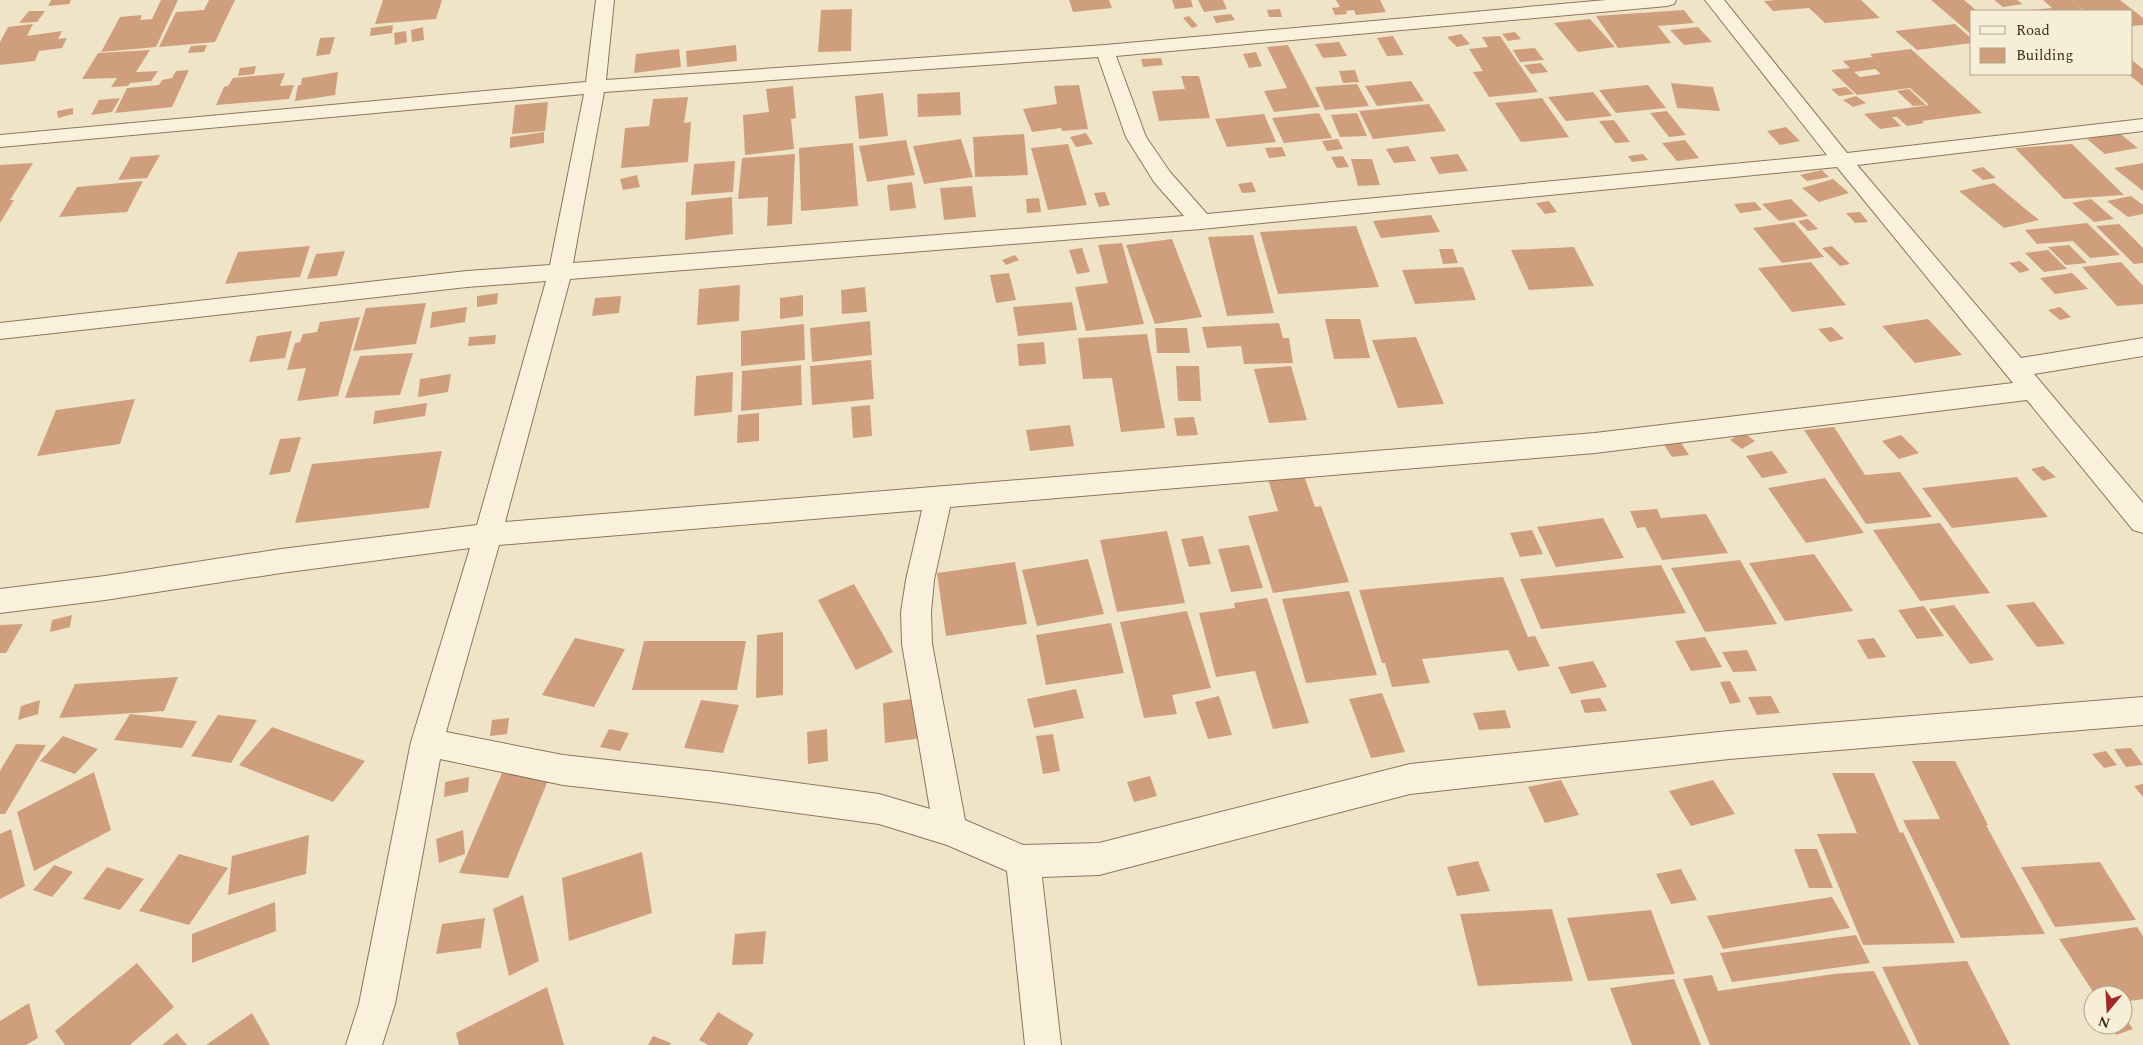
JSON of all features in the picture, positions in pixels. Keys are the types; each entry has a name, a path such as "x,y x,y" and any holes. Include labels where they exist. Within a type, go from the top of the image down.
{"street":[{"path":"364,1045 377,1004 427,742 488,535 560,271 595,88 605,0"},
{"path":"0,141 595,88 1105,51 1666,0"},
{"path":"1714,0 1842,160 2017,368 2143,522"},
{"path":"1105,51 1136,137 1162,177 1201,222"},
{"path":"0,331 458,280 1201,222 1842,160 2143,125"},
{"path":"2017,368 2143,347"},
{"path":"0,600 105,588 281,561 488,535 1595,443 2034,390"},
{"path":"938,498 920,580 916,612 917,644 950,830"},
{"path":"427,742 563,770 716,787 879,809 950,830 1023,861 1099,859 1410,779 1729,745 2143,711"},
{"path":"1023,861 1043,1045"}],"building":[{"path":"51,0 71,0 69,4 48,6"},
{"path":"161,0 178,0 156,47 101,52 120,17 142,15 140,20 152,19"},
{"path":"209,0 235,0 215,42 159,47 176,12 204,10"},
{"path":"383,0 442,0 436,19 375,24"},
{"path":"1069,0 1109,0 1112,8 1073,12"},
{"path":"1172,0 1191,0 1193,7 1175,9"},
{"path":"1198,0 1223,0 1227,9 1204,12"},
{"path":"1336,0 1380,0 1386,12 1356,15 1354,10 1346,11 1347,14 1335,15 1332,8 1340,7"},
{"path":"1861,0 1880,18 1825,23 1809,8 1773,11 1764,1"},
{"path":"1931,0 1964,0 1976,10 1970,10 1970,33"},
{"path":"1994,0 2017,0 2023,4 2003,7"},
{"path":"2043,0 2120,0 2133,10 2083,10 2076,5 2082,10 2031,10 2052,8"},
{"path":"852,9 851,51 818,52 821,10"},
{"path":"1280,9 1282,17 1269,17 1267,10"},
{"path":"1684,10 1694,23 1658,26 1671,43 1618,48 1596,16"},
{"path":"2133,10 2143,18 2143,25 2133,26"},
{"path":"29,11 45,11 37,22 19,23"},
{"path":"1231,14 1235,20 1216,23 1213,16"},
{"path":"1189,16 1198,26 1192,28 1183,18"},
{"path":"1590,19 1615,47 1578,52 1554,23"},
{"path":"33,24 27,36 62,31 58,39 67,38 62,48 39,51 35,61 0,65 0,42 8,27"},
{"path":"1955,24 1970,37 1970,43 1917,50 1895,31"},
{"path":"393,25 392,33 370,36 371,28"},
{"path":"423,27 424,40 412,42 411,30"},
{"path":"1698,27 1712,42 1684,45 1670,30"},
{"path":"406,31 407,42 395,45 394,33"},
{"path":"1515,32 1521,39 1508,41 1502,34"},
{"path":"1461,34 1470,44 1457,47 1447,37"},
{"path":"1393,36 1404,55 1387,56 1377,38"},
{"path":"1500,36 1538,92 1489,97 1473,72 1483,71 1469,49 1488,47 1482,37"},
{"path":"335,37 330,54 316,56 320,38"},
{"path":"1339,42 1347,56 1323,58 1315,44"},
{"path":"207,45 204,52 188,53 191,46"},
{"path":"736,45 737,61 687,67 686,51"},
{"path":"1288,45 1320,107 1274,112 1264,91 1287,88 1267,47"},
{"path":"1535,48 1544,60 1520,62 1513,50"},
{"path":"679,49 681,67 634,73 636,54"},
{"path":"1911,49 1982,113 1922,121 1924,123 1907,126 1897,117 1892,117 1901,126 1880,129 1864,114 1929,105 1910,88 1857,95 1831,70 1850,68 1843,61 1873,57 1870,54","holes":["1875,69 1881,74 1860,77 1854,72"]},
{"path":"150,50 136,72 158,71 151,81 130,83 128,86 111,87 117,78 82,79 98,53"},
{"path":"1256,52 1262,66 1249,68 1243,54"},
{"path":"1161,58 1163,65 1143,67 1141,59"},
{"path":"2133,61 2143,69 2143,86 2129,75 2133,75"},
{"path":"1541,63 1548,72 1531,74 1524,65"},
{"path":"256,66 254,74 238,76 240,68"},
{"path":"189,70 172,107 115,113 127,88 159,85 162,80 172,78 176,71"},
{"path":"1355,70 1359,82 1343,83 1339,71"},
{"path":"338,72 335,95 295,101 298,85 301,85 302,78"},
{"path":"285,73 280,86 294,85 289,99 216,105 224,87 228,86 233,78"},
{"path":"1181,76 1199,76 1210,118 1159,121 1152,91 1185,89"},
{"path":"1411,81 1424,101 1377,106 1365,86"},
{"path":"1671,83 1713,87 1720,111 1677,108"},
{"path":"1357,84 1369,106 1325,110 1315,87"},
{"path":"1079,85 1088,129 1062,131 1061,128 1032,132 1023,109 1057,104 1054,86"},
{"path":"1648,85 1666,108 1616,113 1599,90"},
{"path":"793,86 796,118 791,119 794,149 745,155 743,115 769,112 766,89"},
{"path":"1846,87 1854,94 1839,96 1831,89"},
{"path":"1909,89 1926,105 1913,106 1897,91"},
{"path":"960,92 961,115 918,117 917,94"},
{"path":"1593,92 1612,116 1566,121 1548,97"},
{"path":"883,93 888,136 859,139 855,96"},
{"path":"1856,96 1866,103 1853,107 1843,100"},
{"path":"688,97 684,123 691,122 688,162 621,168 625,128 649,126 653,99"},
{"path":"120,98 112,112 91,115 99,100"},
{"path":"1542,98 1569,137 1521,142 1495,103"},
{"path":"548,102 545,131 512,134 515,105"},
{"path":"1429,104 1446,131 1373,139 1359,111"},
{"path":"73,108 73,114 58,118 57,111"},
{"path":"1667,111 1686,135 1669,137 1650,113"},
{"path":"1319,113 1332,138 1284,143 1272,118"},
{"path":"1357,113 1367,136 1340,137 1331,115"},
{"path":"1264,114 1276,142 1227,147 1215,119"},
{"path":"1614,120 1630,142 1615,143 1599,121"},
{"path":"1786,127 1800,141 1780,145 1767,131"},
{"path":"544,132 544,143 510,148 510,137"},
{"path":"1086,133 1093,144 1076,147 1070,137"},
{"path":"2119,133 2138,148 2105,154 2087,139"},
{"path":"1024,134 1028,175 975,177 973,137"},
{"path":"961,139 973,177 924,184 913,146"},
{"path":"1338,139 1343,149 1327,151 1322,141"},
{"path":"906,140 915,175 867,182 859,146"},
{"path":"1685,140 1699,158 1677,161 1662,143"},
{"path":"853,143 858,206 801,211 799,148"},
{"path":"1068,144 1087,205 1048,210 1031,148"},
{"path":"2072,144 2124,195 2064,199 2015,148"},
{"path":"1408,146 1416,161 1394,163 1386,149"},
{"path":"1282,147 1286,156 1269,158 1265,148"},
{"path":"795,154 792,224 767,226 768,197 738,199 742,158"},
{"path":"1458,154 1468,171 1439,174 1430,157"},
{"path":"1643,154 1648,160 1632,162 1628,156"},
{"path":"160,155 147,178 118,180 131,157"},
{"path":"1343,156 1349,167 1337,168 1331,157"},
{"path":"1351,159 1372,159 1380,185 1358,186"},
{"path":"735,161 733,192 691,195 694,164"},
{"path":"33,163 10,200 14,200 0,223 0,165"},
{"path":"2143,163 2143,191 2114,168"},
{"path":"1983,167 1996,178 1983,180 1971,170"},
{"path":"1822,170 1829,177 1807,181 1800,175"},
{"path":"637,175 640,187 623,190 620,179"},
{"path":"1833,179 1849,193 1819,202 1802,188"},
{"path":"143,181 127,212 59,217 77,187"},
{"path":"912,182 916,208 890,211 887,185"},
{"path":"1252,182 1256,192 1242,193 1238,184"},
{"path":"1994,183 2039,220 2004,228 1959,191"},
{"path":"972,186 976,217 944,220 940,188"},
{"path":"1105,192 1110,205 1099,207 1094,193"},
{"path":"2131,196 2143,205 2143,214 2128,217 2107,201"},
{"path":"732,197 733,234 685,240 686,202"},
{"path":"1039,198 1041,212 1027,213 1026,199"},
{"path":"1791,199 1808,216 1779,221 1762,204"},
{"path":"2091,199 2114,219 2094,222 2072,203"},
{"path":"1549,201 1557,212 1545,214 1536,203"},
{"path":"1755,202 1762,210 1740,213 1734,204"},
{"path":"1860,212 1868,222 1855,223 1846,213"},
{"path":"1431,215 1440,232 1381,238 1373,221"},
{"path":"1808,219 1818,229 1808,231 1798,221"},
{"path":"1794,222 1824,257 1782,263 1753,228"},
{"path":"2087,223 2120,255 2090,258 2073,241 2037,244 2025,230"},
{"path":"2119,224 2143,248 2143,263 2134,264 2096,226"},
{"path":"1356,226 1379,287 1278,294 1260,232"},
{"path":"1253,235 1274,313 1227,316 1208,237"},
{"path":"1172,239 1202,317 1155,324 1126,245"},
{"path":"1122,243 1144,324 1086,331 1075,287 1108,283 1098,245"},
{"path":"2069,245 2087,263 2066,265 2048,247"},
{"path":"310,246 300,277 225,284 238,252"},
{"path":"1832,246 1850,264 1840,266 1822,248"},
{"path":"1574,247 1594,286 1529,290 1511,250"},
{"path":"1082,248 1090,272 1077,274 1069,250"},
{"path":"1439,249 1453,249 1458,263 1443,264"},
{"path":"2048,250 2067,269 2044,272 2025,253"},
{"path":"345,251 337,276 307,279 316,254"},
{"path":"1015,255 1019,260 1006,265 1002,260"},
{"path":"2020,261 2030,270 2020,273 2009,263"},
{"path":"1811,262 1846,305 1792,312 1758,268"},
{"path":"2121,262 2143,286 2143,304 2117,306 2082,267"},
{"path":"1463,267 1476,300 1415,304 1402,270"},
{"path":"1009,273 1016,300 996,303 990,275"},
{"path":"2072,273 2088,289 2055,294 2040,278"},
{"path":"740,285 739,321 697,325 699,289"},
{"path":"865,287 867,312 842,314 841,290"},
{"path":"498,293 497,304 477,307 477,296"},
{"path":"803,295 803,316 780,319 780,298"},
{"path":"621,296 619,313 592,316 595,298"},
{"path":"1072,302 1077,330 1018,336 1013,307"},
{"path":"426,303 416,344 353,351 366,308"},
{"path":"467,307 465,322 430,328 432,312"},
{"path":"2060,307 2071,317 2060,320 2048,310"},
{"path":"360,317 338,396 297,401 306,368 287,370 295,343 300,342 303,334 317,332 320,322"},
{"path":"1325,319 1360,319 1370,358 1334,359"},
{"path":"1928,319 1962,355 1915,363 1882,326"},
{"path":"870,321 872,355 812,362 810,328"},
{"path":"1279,323 1283,338 1289,338 1293,363 1244,364 1241,346 1207,348 1202,327"},
{"path":"804,324 805,360 741,366 741,331"},
{"path":"1832,327 1844,339 1830,342 1818,329"},
{"path":"1155,328 1187,328 1190,353 1157,353"},
{"path":"292,331 285,358 249,362 257,336"},
{"path":"1147,334 1165,428 1121,432 1112,378 1083,379 1078,338"},
{"path":"496,335 495,344 468,346 469,337"},
{"path":"1416,337 1444,404 1398,408 1372,340"},
{"path":"1044,342 1046,364 1019,366 1017,344"},
{"path":"413,353 400,395 345,398 360,356"},
{"path":"871,360 874,399 812,405 810,366"},
{"path":"801,365 802,405 741,411 742,371"},
{"path":"1176,366 1199,366 1201,401 1178,401"},
{"path":"1291,366 1307,420 1269,423 1254,369"},
{"path":"733,372 732,412 694,416 696,376"},
{"path":"451,374 448,392 418,397 420,379"},
{"path":"135,399 120,444 37,456 56,410"},
{"path":"427,403 425,416 373,424 375,411"},
{"path":"870,405 872,436 853,438 851,407"},
{"path":"759,413 759,441 737,443 738,415"},
{"path":"1194,417 1198,435 1177,436 1174,418"},
{"path":"1070,425 1074,446 1030,451 1026,430"},
{"path":"1834,427 1865,475 1900,472 1932,517 1866,524 1804,430"},
{"path":"1743,432 1755,441 1742,449 1730,440"},
{"path":"1901,435 1919,453 1899,459 1882,441"},
{"path":"301,437 290,472 269,475 280,439"},
{"path":"1680,441 1689,455 1672,457 1663,443"},
{"path":"442,451 429,508 295,523 312,464"},
{"path":"1772,451 1788,473 1762,478 1746,456"},
{"path":"2043,466 2056,477 2043,481 2031,469"},
{"path":"1303,473 1315,507 1321,506 1349,582 1273,593 1248,516 1278,511 1267,476"},
{"path":"2017,477 2048,517 1952,528 1922,488"},
{"path":"1825,478 1864,533 1806,543 1768,488"},
{"path":"1657,509 1661,518 1706,514 1728,553 1662,560 1645,527 1637,528 1630,511"},
{"path":"1603,518 1624,558 1556,567 1537,527"},
{"path":"1940,523 1990,593 1920,601 1873,530"},
{"path":"1532,530 1543,554 1520,557 1510,533"},
{"path":"1167,531 1185,603 1117,612 1100,540"},
{"path":"1203,536 1211,564 1189,567 1181,539"},
{"path":"1249,545 1263,588 1231,592 1218,549"},
{"path":"1814,554 1853,611 1785,621 1749,563"},
{"path":"1088,559 1104,614 1037,626 1022,570"},
{"path":"1740,560 1777,624 1705,632 1671,568"},
{"path":"1015,562 1027,624 946,636 937,573"},
{"path":"1661,565 1686,613 1541,629 1520,579"},
{"path":"1503,577 1528,637 1535,636 1550,666 1518,671 1508,650 1422,659 1430,683 1392,687 1385,663 1382,663 1359,590"},
{"path":"854,584 893,652 856,670 818,600"},
{"path":"1349,591 1377,675 1306,683 1282,599"},
{"path":"1267,598 1309,723 1273,729 1255,671 1216,677 1199,613 1235,608 1234,603"},
{"path":"2034,602 2065,644 2037,647 2006,605"},
{"path":"1954,605 1994,660 1970,664 1929,609"},
{"path":"1924,606 1944,636 1917,639 1898,610"},
{"path":"1187,611 1211,688 1172,695 1177,714 1144,718 1120,622"},
{"path":"72,615 70,627 50,632 52,620"},
{"path":"1111,623 1124,673 1046,685 1036,635"},
{"path":"23,624 6,653 0,653 0,625"},
{"path":"783,632 783,695 756,698 757,635"},
{"path":"1705,637 1722,667 1691,671 1675,641"},
{"path":"575,638 625,649 594,707 542,695"},
{"path":"1874,638 1886,657 1868,659 1857,640"},
{"path":"644,641 746,641 737,690 632,690"},
{"path":"1747,650 1757,671 1733,672 1722,652"},
{"path":"1593,661 1607,687 1571,694 1558,667"},
{"path":"178,677 164,711 59,718 75,684"},
{"path":"1730,681 1741,702 1730,704 1720,682"},
{"path":"1076,689 1084,718 1034,728 1027,699"},
{"path":"1382,693 1405,752 1371,758 1349,699"},
{"path":"1219,696 1232,735 1208,739 1195,702"},
{"path":"1771,696 1780,713 1757,715 1748,697"},
{"path":"918,698 922,738 885,743 883,703"},
{"path":"1600,698 1607,711 1585,713 1580,700"},
{"path":"40,700 38,714 18,720 21,706"},
{"path":"701,700 739,705 723,753 684,748"},
{"path":"1505,710 1511,728 1479,730 1473,713"},
{"path":"130,714 197,721 182,748 114,740"},
{"path":"218,715 257,720 231,763 191,756"},
{"path":"509,718 507,734 490,736 492,720"},
{"path":"272,727 365,761 333,802 239,765"},
{"path":"609,729 629,733 620,751 600,747"},
{"path":"827,729 828,761 808,764 807,732"},
{"path":"1053,734 1060,771 1043,774 1036,736"},
{"path":"63,736 98,749 75,774 40,761"},
{"path":"16,744 46,745 5,814 0,814 0,771"},
{"path":"2131,748 2143,765 2126,767 2114,749"},
{"path":"2106,751 2117,765 2104,768 2092,754"},
{"path":"1912,761 1955,761 1988,825 1986,825 2045,934 1961,938 1903,820 1940,819"},
{"path":"94,772 111,830 34,871 17,812"},
{"path":"502,773 549,778 508,878 459,873"},
{"path":"1832,773 1874,773 1900,833 1903,832 1955,943 1863,945 1817,834 1857,833"},
{"path":"1150,776 1157,796 1134,802 1127,782"},
{"path":"469,777 468,792 444,797 445,782"},
{"path":"1561,780 1579,815 1545,823 1528,787"},
{"path":"1713,780 1735,814 1691,826 1669,791"},
{"path":"2143,784 2143,797 2134,786"},
{"path":"11,829 25,886 0,899 0,834"},
{"path":"463,830 465,854 439,863 436,839"},
{"path":"309,835 306,874 228,895 232,856"},
{"path":"1794,849 1817,849 1833,888 1809,888"},
{"path":"642,852 652,913 569,941 562,878"},
{"path":"179,854 228,868 189,925 139,911"},
{"path":"1478,861 1490,891 1457,896 1447,867"},
{"path":"2100,862 2136,920 2055,927 2021,867"},
{"path":"54,865 73,872 52,897 33,890"},
{"path":"107,867 144,879 120,910 83,899"},
{"path":"1681,869 1697,900 1671,904 1656,874"},
{"path":"523,895 539,961 509,976 493,909"},
{"path":"1832,897 1850,928 1723,949 1707,916"},
{"path":"275,902 276,931 192,963 192,934"},
{"path":"1552,909 1573,981 1478,986 1460,914"},
{"path":"1651,910 1675,974 1588,981 1567,918"},
{"path":"485,918 481,948 436,954 442,924"},
{"path":"2137,927 2143,936 2143,999 2133,1000 2133,985 2089,985 2059,939"},
{"path":"766,931 763,964 732,965 735,934"},
{"path":"1856,935 1870,963 1732,982 1720,953"},
{"path":"1967,961 2010,1045 1919,1045 1882,967"},
{"path":"137,963 174,1007 130,1045 65,1045 55,1031"},
{"path":"1874,971 1911,1045 1710,1045 1683,979 1712,975 1718,991 1833,974"},
{"path":"1674,979 1701,1045 1632,1045 1610,988"},
{"path":"547,987 564,1045 459,1045 456,1033"},
{"path":"29,1003 38,1038 26,1045 0,1045 0,1021"},
{"path":"718,1012 754,1034 747,1045 708,1045 699,1040"},
{"path":"252,1013 270,1045 206,1045"},
{"path":"177,1033 187,1045 162,1045"},
{"path":"653,1036 671,1043 670,1045 648,1045"}]}
